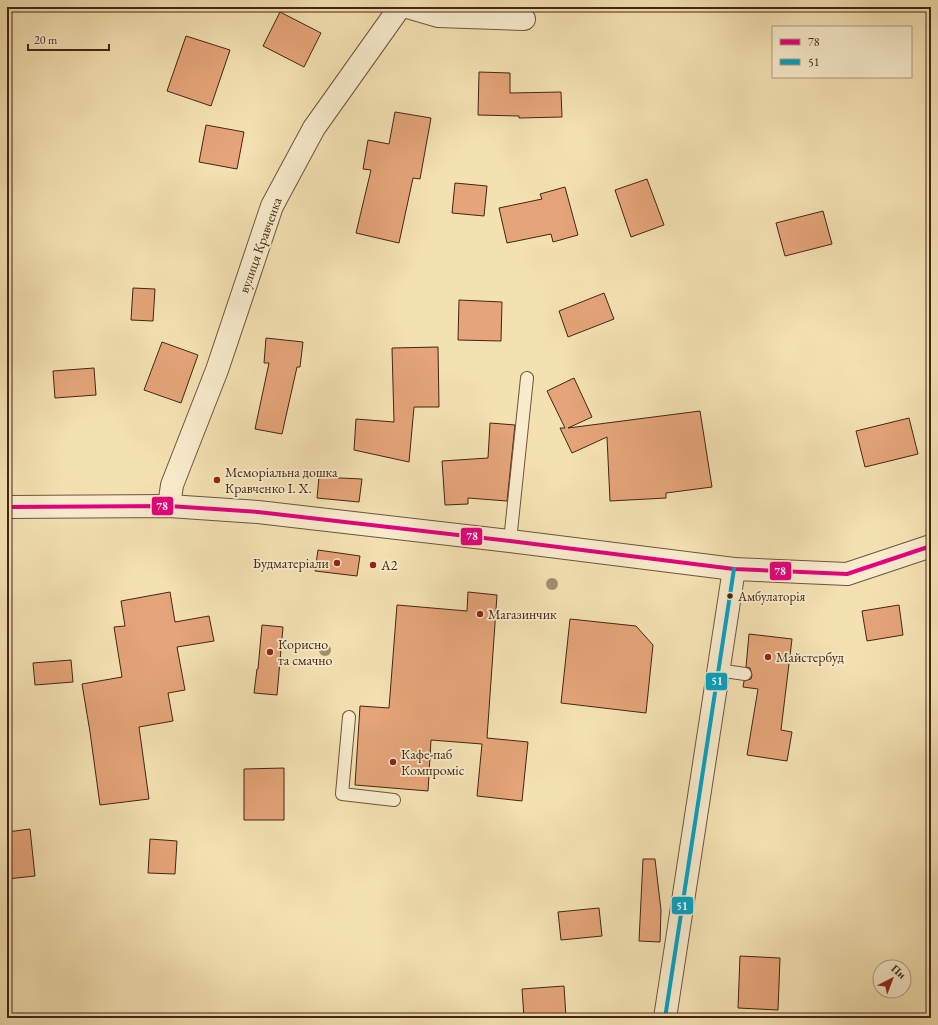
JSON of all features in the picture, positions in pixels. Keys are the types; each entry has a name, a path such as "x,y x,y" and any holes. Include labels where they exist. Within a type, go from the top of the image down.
{"street":[{"name":"вулиця Кравченка","path":"169,506 172,485 217,370 272,206 314,128 400,7"},
{"path":"407,7 438,16 524,19"},
{"path":"7,507 169,506 258,512 734,569 847,574 931,546"},
{"path":"665,1018 734,569"}],"lane":[{"path":"510,541 527,378"},
{"path":"718,670 745,674"},
{"path":"349,717 342,794 394,800"}],"building":[{"path":"280,12 321,33 304,67 263,46"},
{"path":"186,36 230,50 211,106 167,91"},
{"path":"479,72 510,73 510,93 561,92 562,117 519,118 519,116 478,115"},
{"path":"395,112 431,118 420,179 413,178 399,243 356,233 371,170 363,169 368,140 389,144"},
{"path":"206,125 244,132 237,169 199,162"},
{"path":"647,179 664,225 631,237 615,190"},
{"path":"455,183 487,186 484,216 452,213"},
{"path":"565,187 578,235 553,242 551,234 507,243 499,208 542,199 540,194"},
{"path":"823,211 832,244 785,256 776,223"},
{"path":"133,288 155,289 153,321 131,320"},
{"path":"604,293 614,319 568,337 559,311"},
{"path":"459,300 502,302 501,341 458,340"},
{"path":"266,338 303,342 300,367 297,367 282,434 255,429 269,363 264,363"},
{"path":"162,342 198,355 181,403 144,390"},
{"path":"438,347 439,407 414,407 409,462 354,450 356,419 394,422 392,348"},
{"path":"94,368 96,395 55,398 53,371"},
{"path":"574,378 592,417 568,428 700,411 712,487 666,493 666,498 610,501 607,437 572,453 560,428 565,428 547,391"},
{"path":"909,418 918,454 865,467 856,431"},
{"path":"490,423 515,425 507,501 468,498 468,504 445,505 442,461 488,458"},
{"path":"319,477 362,479 359,502 317,498"},
{"name":"Будматеріали","path":"318,550 360,556 357,576 315,571"},
{"path":"170,592 175,622 209,616 214,641 177,647 185,690 168,693 173,721 139,727 149,799 100,805 82,684 122,677 114,627 125,626 121,601"},
{"path":"468,592 497,595 487,738 528,742 522,801 477,796 482,744 431,740 428,791 355,785 360,706 389,708 397,605 467,611"},
{"path":"899,605 903,635 867,641 862,611"},
{"path":"570,619 636,626 653,645 646,713 561,703"},
{"path":"262,625 283,627 277,695 254,693"},
{"path":"749,634 792,639 781,730 792,732 787,761 747,755 758,689 743,687 744,681 751,679 752,675 750,668 746,667"},
{"path":"71,660 73,682 35,685 33,663"},
{"path":"284,768 284,820 244,820 244,769"},
{"path":"30,829 35,876 7,879 7,832"},
{"path":"150,839 177,841 175,874 148,873"},
{"path":"643,859 655,859 661,910 660,942 639,941"},
{"path":"599,908 602,936 561,940 558,912"},
{"path":"740,956 780,958 778,1010 738,1008"},
{"path":"564,986 566,1018 524,1018 522,989"}],"transit line":[{"name":"78","path":"7,507 169,506 258,512 734,569 847,574 931,546"},
{"name":"51","path":"665,1018 734,569"}],"place":[{"name":"Меморіальна дошка Кравченко І. Х.","path":"217,480"},
{"name":"Будматеріали","path":"337,563"},
{"name":"А2","path":"373,565"},
{"name":"Амбулаторія","path":"730,596"},
{"name":"Магазинчик","path":"480,614"},
{"name":"Корисно та смачно","path":"270,652"},
{"name":"Майстербуд","path":"768,657"},
{"name":"Кафе-паб Компроміс","path":"393,762"}]}
